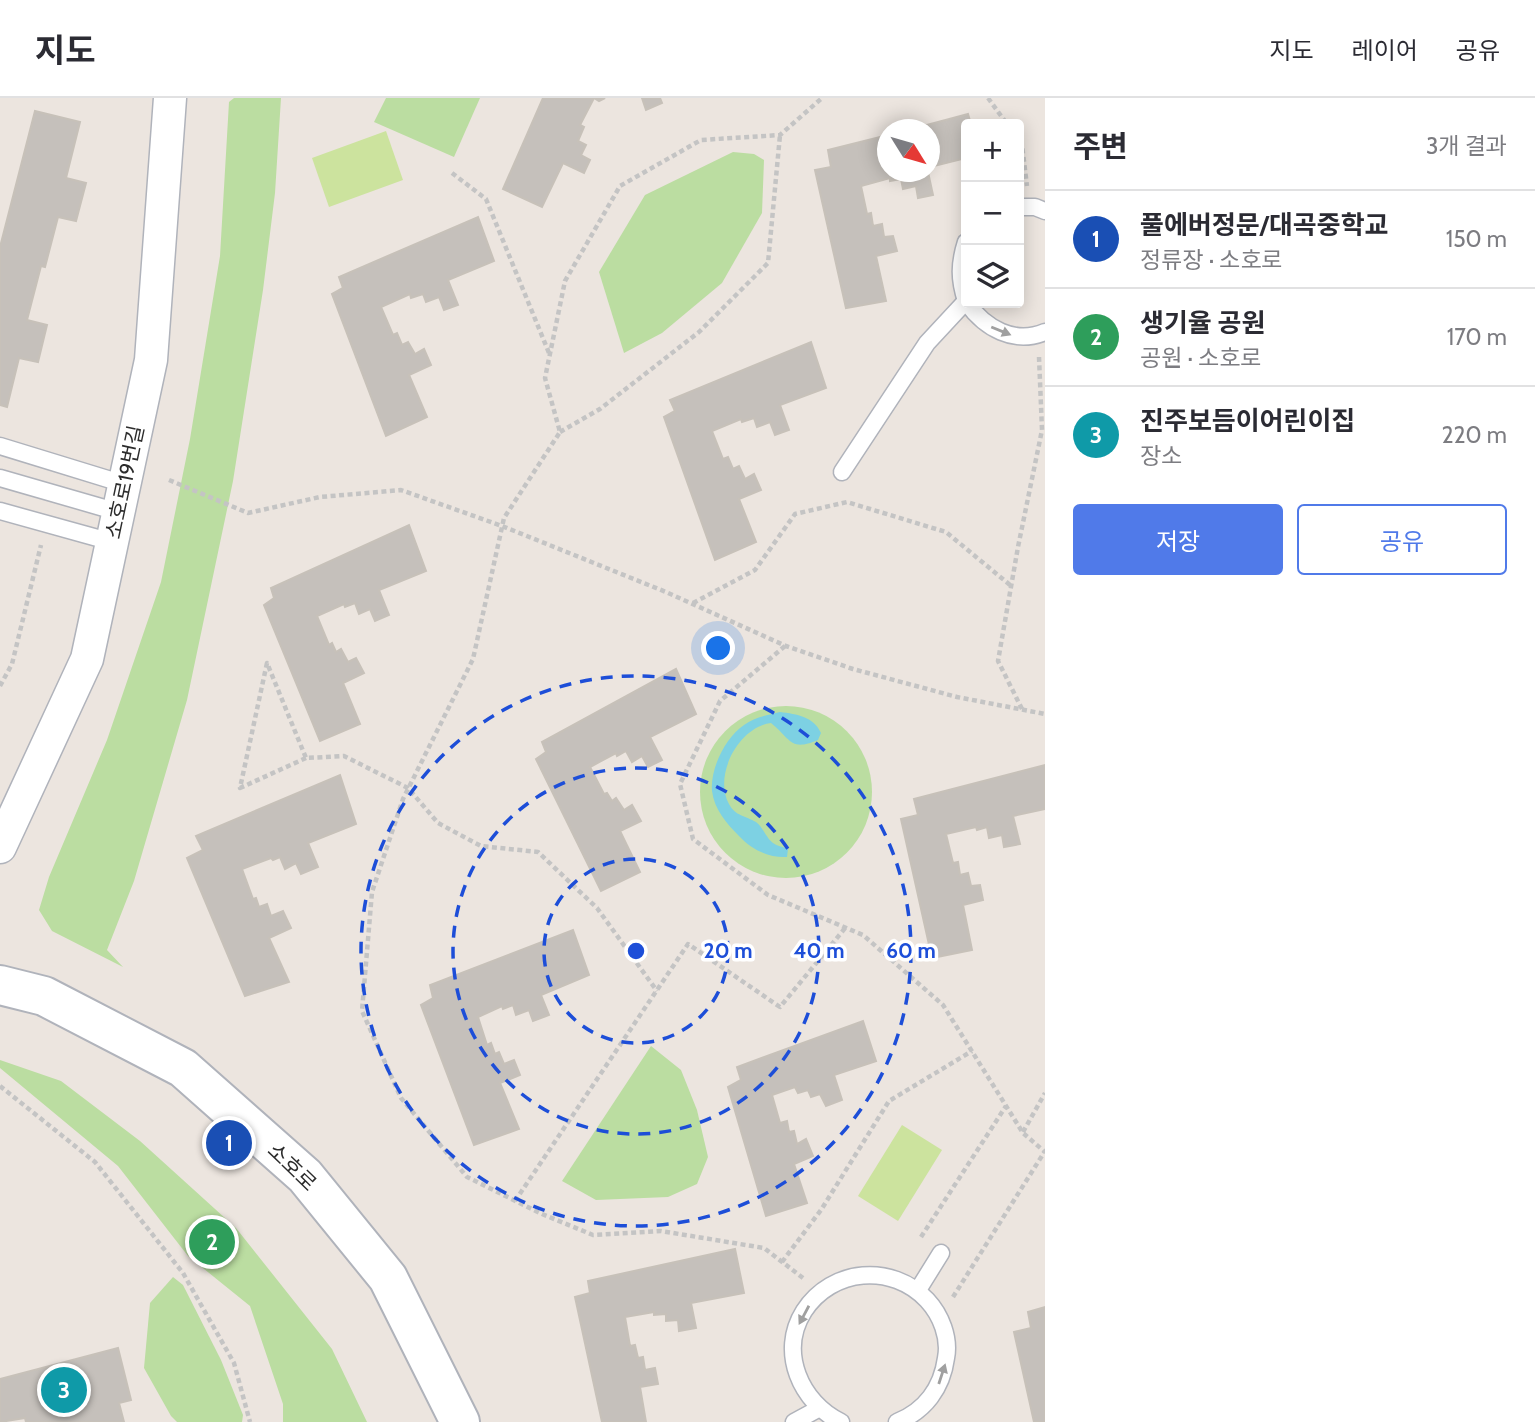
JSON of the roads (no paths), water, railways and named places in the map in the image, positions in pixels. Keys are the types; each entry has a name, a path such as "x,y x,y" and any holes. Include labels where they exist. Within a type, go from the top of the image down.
{"street":[{"name":"소호로19번길","path":"0,847 87,659 151,360 170,98"},
{"name":"소호로","path":"0,985 44,996 183,1068 305,1176 388,1278 460,1422"}],"lane":[{"path":"961,258 961,285"},
{"path":"842,472 927,343 961,307"},
{"path":"971,308 996,331 1016,337 1041,334"},
{"path":"0,446 118,513"},
{"path":"0,478 118,513"},
{"path":"0,511 46,524 118,513"},
{"path":"918,1290 941,1253"},
{"path":"841,1422 818,1409 802,1388 794,1363 794,1336 803,1312 820,1292 843,1279 869,1273 895,1278 918,1290 934,1308 944,1331 947,1355 942,1379 929,1400 910,1417 897,1422"},
{"path":"794,1422 818,1409"}],"water":[{"path":"780,712 799,715 814,723 821,733 818,740 796,744 771,723 759,726 739,743 732,754 724,780 725,792 734,811 756,822 773,843 788,849 787,857 767,854 744,841 722,816 712,791 716,763 737,730 753,720"}],"place":[{"name":"풀에버정문/대곡중학교","path":"229,1143"},
{"name":"생기율 공원","path":"212,1242"},
{"name":"진주보듬이어린이집","path":"64,1390"}]}
